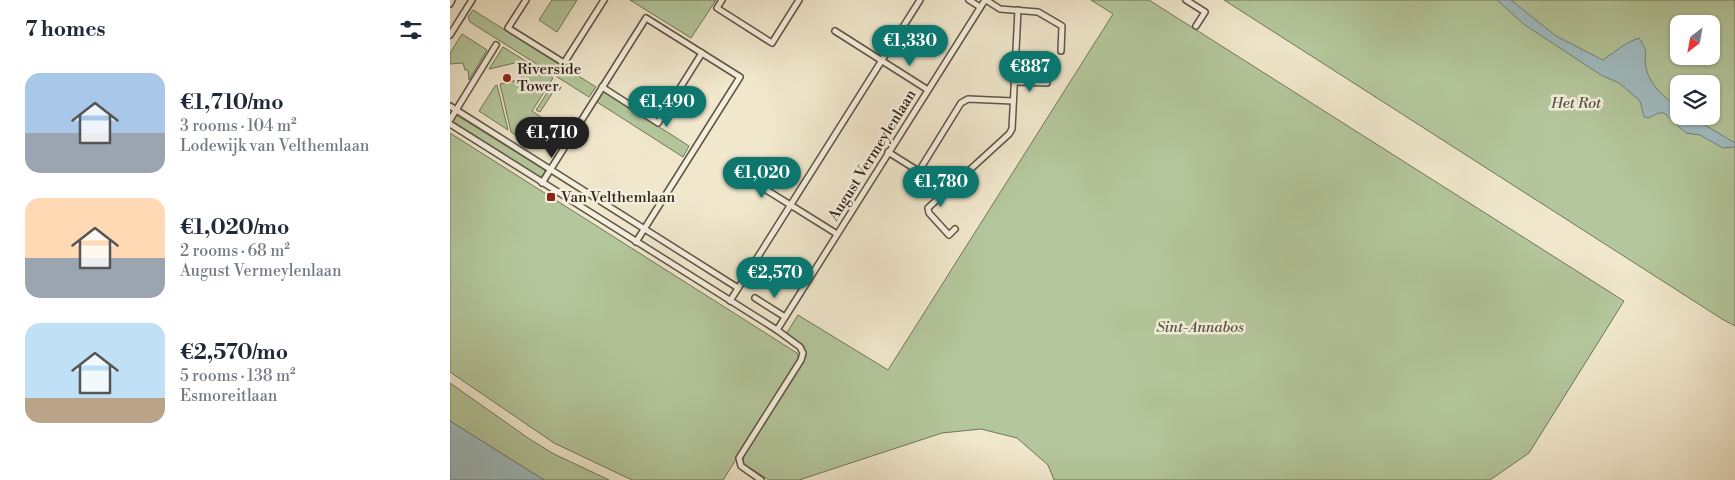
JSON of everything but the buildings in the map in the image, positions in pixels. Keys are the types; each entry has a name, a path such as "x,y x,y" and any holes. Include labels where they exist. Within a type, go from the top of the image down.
{"street":[{"path":"450,4 452,0"},
{"path":"450,35 472,0"},
{"path":"526,0 508,28 564,63 604,0"},
{"path":"722,0 716,8 772,43 799,0"},
{"path":"730,301 920,0"},
{"path":"969,0 980,7"},
{"path":"985,0 1000,9 1038,12 1062,26 1060,51"},
{"name":"August Vermeylenlaan","path":"777,330 985,0"},
{"path":"1186,0 1205,12 1196,26"},
{"path":"955,229 949,235 928,211 929,206 1009,134 1012,129 1018,10"},
{"path":"542,183 646,18 702,53 740,77 636,242"},
{"name":"August Vermeylenlaan","path":"835,31 928,90"},
{"path":"450,120 496,45"},
{"path":"602,87 658,122 702,53"},
{"path":"1014,82 1047,83"},
{"path":"919,171 962,103 968,99 1013,101"},
{"path":"450,106 738,288"},
{"path":"450,124 800,346 803,357 739,458 741,466 761,480"},
{"path":"888,152 947,189"},
{"name":"August Vermeylenlaan","path":"744,176 837,234"},
{"path":"755,298 785,317"}],"green space":[{"path":"552,0 577,0 557,32 539,20"},
{"path":"630,0 716,0 691,38"},
{"name":"Sint-Annabos","path":"1091,0 1149,0 1624,301 1529,453 1490,480 1054,480 1048,465 1017,438 981,429 942,433 799,480 769,480 744,464 743,457 806,357 804,346 786,334 798,315 888,370 1113,14"},
{"name":"Het Rot","path":"1224,0 1735,0 1735,326 1722,319"},
{"path":"473,10 596,87 589,97 470,22 468,17"},
{"path":"462,34 487,50 469,80 468,70 465,70 463,63 450,64 450,53"},
{"path":"503,47 553,78 532,111 544,119 542,123 543,130 529,133 532,146 511,132 500,84 522,79 520,72 530,69 523,61 489,69"},
{"path":"554,82 561,87 559,91 555,89 540,112 536,110"},
{"path":"497,85 508,130 479,111"},
{"path":"603,91 689,146 683,157 597,102"},
{"path":"456,115 544,169 545,172 540,178 453,124"},
{"path":"450,133 797,353 799,360 723,480 632,480 554,443 450,372"},
{"path":"450,383 552,453 609,480 544,480 450,421"}],"water":[{"path":"1497,0 1511,0 1556,36 1603,60 1627,43 1639,38 1645,51 1648,75 1663,96 1670,101 1670,118 1664,113 1658,113 1649,118 1644,117 1640,101 1619,83 1601,75 1525,25"},
{"path":"1677,125 1705,125 1735,143 1735,147 1723,148 1700,135 1686,133"},
{"path":"450,421 544,480 450,480"}],"place":[{"name":"Riverside Tower","path":"507,78"},
{"name":"Van Velthemlaan","path":"551,197"}]}
